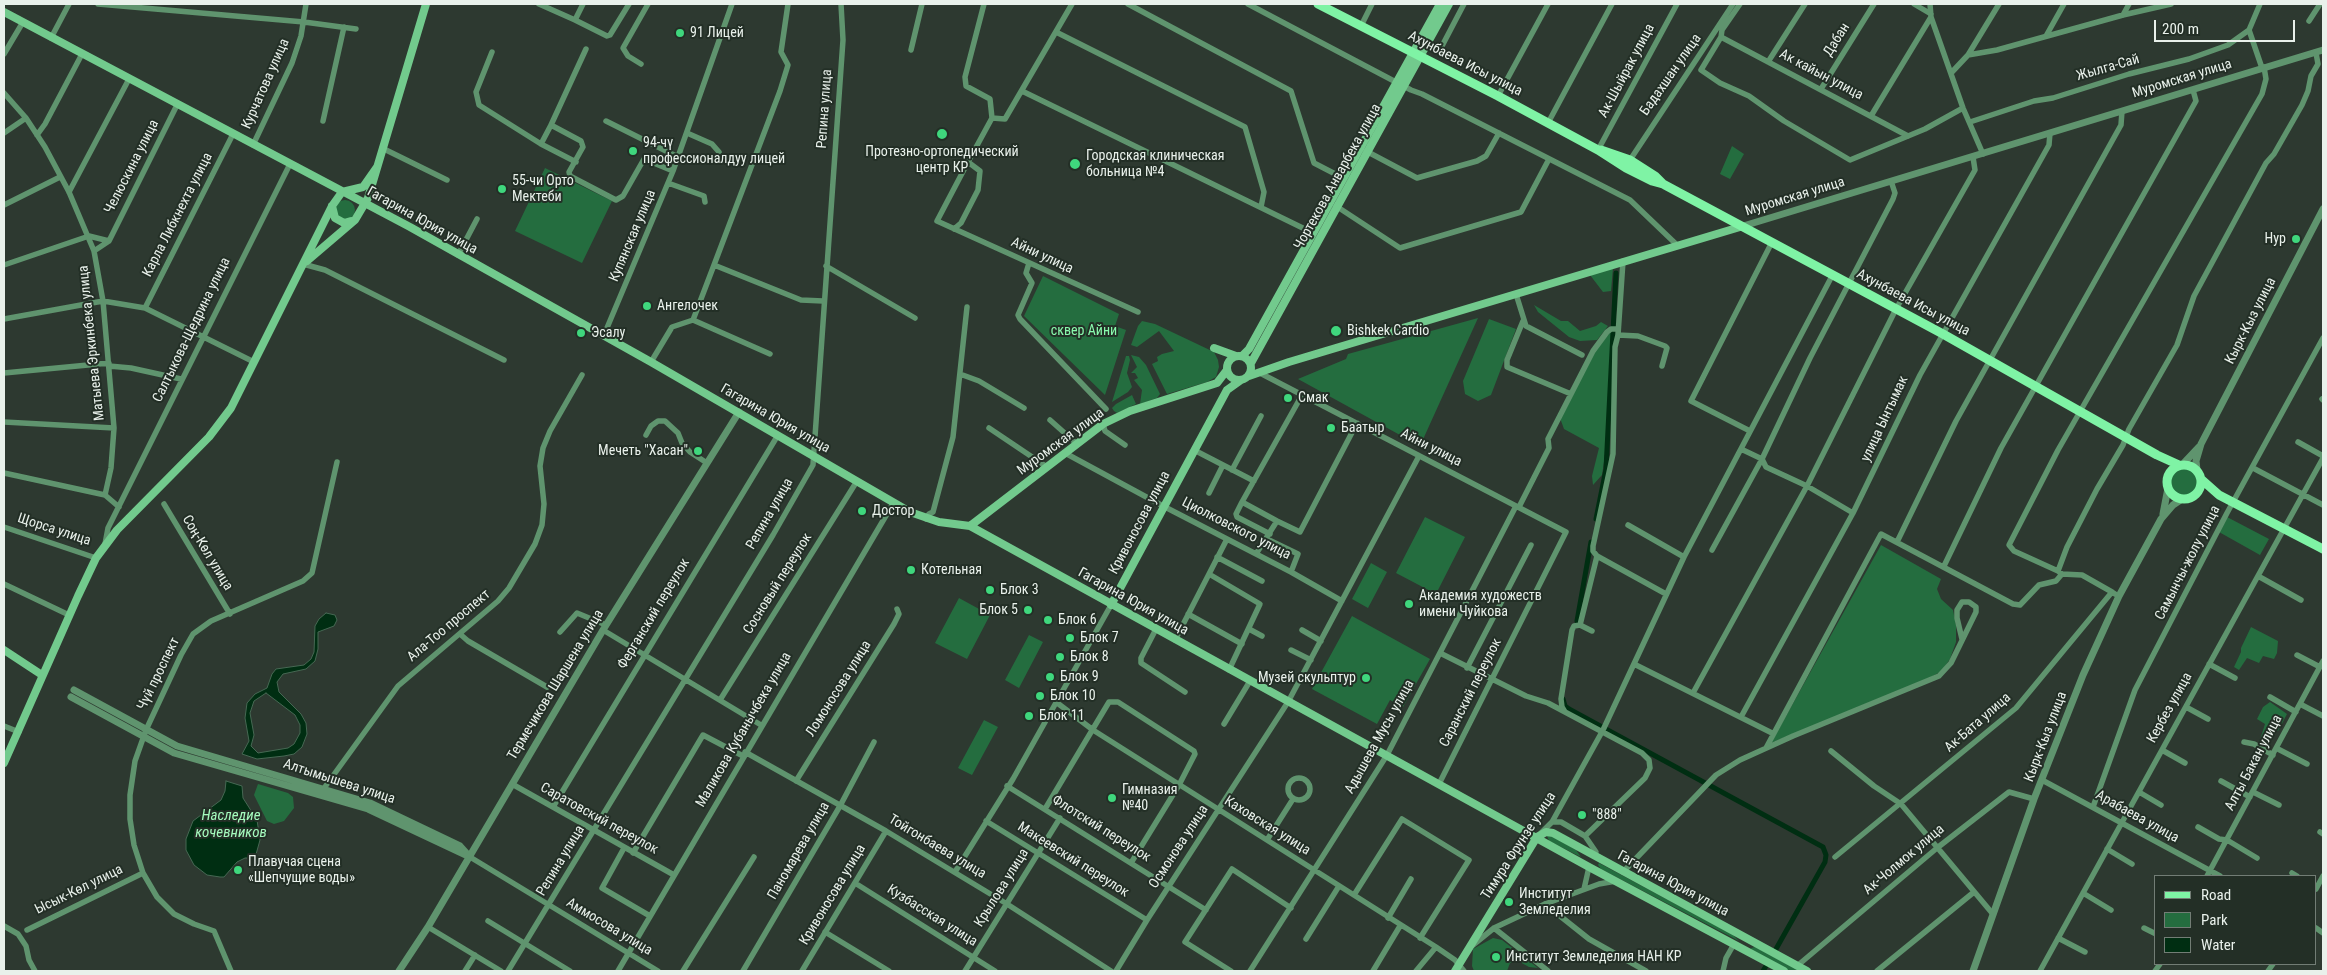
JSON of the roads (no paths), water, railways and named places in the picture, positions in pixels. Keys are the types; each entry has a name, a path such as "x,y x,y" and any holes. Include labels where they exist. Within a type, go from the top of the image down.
{"main road":[{"path":"303,264 355,220 368,198 426,4"},
{"name":"Ахунбаева Исы улица","path":"1318,4 1498,96 1598,150 1626,168 1652,181 1663,184 1771,244 1989,359 2126,436 2147,450 2164,465 2167,478"},
{"name":"Чортекова Анварбека улица","path":"1239,356 1249,350 1343,178 1399,83 1440,4"},
{"name":"Чортекова Анварбека улица","path":"1415,54 1449,4"},
{"name":"Гагарина Юрия улица","path":"4,12 290,164 604,335 894,502 926,519 970,526 1589,867 1784,971"},
{"name":"Чортекова Анварбека улица","path":"1251,364 1366,151 1399,83"},
{"name":"Ахунбаева Исы улица","path":"1598,150 1630,160 1655,176 1663,184"},
{"path":"4,763 96,558 137,508 209,437 231,408 332,206 342,192 363,187 377,167"},
{"path":"332,206 332,214 338,221 344,223 355,220"},
{"name":"Муромская улица","path":"1249,376 1273,367 1740,227"},
{"path":"1251,364 1249,376 1241,380 1232,378 1223,356 1214,348 1239,356 1251,364 1273,367"},
{"path":"1227,390 1225,385 1217,384 1230,360 1239,356"},
{"name":"Кривоносова улица","path":"1111,605 1227,390 1241,380"},
{"name":"Муромская улица","path":"970,526 1103,424 1130,412 1217,384"},
{"name":"Ахунбаева Исы улица","path":"2147,450 2181,465"},
{"path":"2197,494 2201,486 2201,479 2197,470 2181,465 2171,470 2167,478 2168,488 2172,495 2182,499 2190,498 2197,494 2219,495"},
{"path":"2201,479 2219,495 2323,549"},
{"path":"4,650 42,675"},
{"name":"Гагарина Юрия улица","path":"1537,837 1546,832 1553,833 1807,971"},
{"name":"Тимура Фрунзе улица","path":"1457,968 1537,837"},
{"path":"1589,867 1594,856"}],"street":[{"path":"52,38 69,4"},
{"path":"98,4 304,22 356,29"},
{"name":"Курчатова улица","path":"253,145 292,63 304,22 306,4"},
{"path":"542,4 607,36 610,35 629,4"},
{"path":"575,20 583,4"},
{"path":"641,64 628,56 623,48 648,4"},
{"name":"Купянская улица","path":"604,335 674,171 732,4"},
{"path":"693,320 780,91 788,65 781,52 788,4"},
{"name":"Репина улица","path":"508,971 550,905 773,535 813,465 823,301 843,40 841,4"},
{"path":"911,50 922,4"},
{"path":"954,229 961,223 978,190 980,172 968,162 992,118 990,99 966,86 965,77 984,4"},
{"path":"992,118 1005,119 1072,4"},
{"path":"1128,4 1291,91 1314,163 1343,178"},
{"path":"1248,4 1630,200 1678,245"},
{"path":"1361,26 1372,4"},
{"path":"1442,46 1464,4"},
{"path":"1498,96 1548,4"},
{"path":"1548,123 1612,4"},
{"name":"Ак-Шыйрак улица","path":"1598,150 1677,4"},
{"name":"Бадахшан улица","path":"1630,160 1653,122 1694,66 1733,4"},
{"path":"1740,4 1722,30 1721,37 1700,70 1749,96 1784,121 1850,160 1908,136 1963,108"},
{"path":"1768,62 1805,4"},
{"name":"Дабан","path":"1821,89 1874,4"},
{"path":"1914,4 1931,15"},
{"path":"1930,4 1931,15 1963,108 1983,154"},
{"path":"1952,72 1968,55 1999,4"},
{"path":"2046,36 2064,4"},
{"path":"2123,15 2129,4"},
{"path":"1968,55 2171,4"},
{"path":"2119,596 2082,575 2060,573 2014,551 2009,545 2058,450 2262,94 2266,79 2249,30 2260,4"},
{"path":"2309,21 2320,4"},
{"path":"1871,116 1931,15"},
{"path":"4,54 23,22"},
{"path":"322,121 344,27"},
{"name":"Жылга-Сай","path":"1970,122 2034,101 2053,98 2129,74 2189,59 2228,45 2249,30"},
{"path":"1056,32 1245,127 1264,192 1262,207"},
{"name":"Ак кайын улица","path":"1721,37 1908,136"},
{"path":"541,144 586,49"},
{"path":"1766,748 1772,733 1881,534 2013,604 2020,605 2039,586 2056,581 2067,547 2177,345 2194,296 2266,163 2274,154 2302,105 2308,91 2311,76 2321,66 2320,51"},
{"name":"Муромская улица","path":"1740,227 2320,51"},
{"path":"492,52 476,92 479,105 541,144 576,162"},
{"path":"37,135 45,124 82,54"},
{"path":"69,192 129,79"},
{"path":"1944,566 2001,448 2035,385 2196,102 2193,90"},
{"path":"1022,91 1313,233"},
{"name":"Матыева Эркинбека улица","path":"4,93 26,118 37,135 69,192 94,251 102,300 114,428 111,468 104,495"},
{"name":"Челюскина улица","path":"94,251 109,241 177,104"},
{"path":"1896,542 1989,359 2122,125 2122,111"},
{"path":"4,133 26,118"},
{"path":"606,121 678,157"},
{"path":"551,125 583,144 570,172 570,176 616,200 623,196 644,159 674,171"},
{"path":"687,133 712,144 719,152"},
{"path":"1366,151 1417,178 1476,161 1486,156 1499,133"},
{"name":"улица Ынтымак","path":"1741,717 1853,513 1920,375 2049,145 2050,133"},
{"name":"Карла Либкнехта улица","path":"145,308 233,134"},
{"path":"382,148 446,180"},
{"path":"1693,693 1807,486 1896,309 1975,170 1973,156"},
{"path":"1336,206 1400,248 1521,212 1549,159"},
{"name":"Айни улица","path":"968,162 936,221 1138,312"},
{"name":"Салтыкова-Щедрина улица","path":"105,546 108,528 202,336 290,164"},
{"path":"4,205 60,177"},
{"path":"1712,550 1762,459 1810,358 1893,199 1895,193 1892,181"},
{"path":"668,183 704,196 706,202"},
{"name":"Кырк-Кыз улица","path":"2197,470 2196,460 2201,444 2323,209"},
{"path":"458,255 477,219"},
{"path":"4,265 89,236 109,241"},
{"path":"1750,432 1691,401 1771,244"},
{"path":"1623,261 1615,330 1615,374 1612,398 1613,454 1593,551 1596,556 1666,594"},
{"path":"303,264 325,270 504,360"},
{"path":"1029,264 1026,272 1032,283 1018,316 1106,409"},
{"path":"714,265 801,300 823,301"},
{"path":"826,266 915,318"},
{"name":"Тимура Фрунзе улица","path":"1537,837 1552,822 1603,730 1684,557 1832,276"},
{"path":"1516,294 1523,321 1531,329 1582,354"},
{"path":"4,318 102,300 145,308 254,362"},
{"path":"926,519 933,512 953,437 966,308"},
{"path":"651,362 672,327 693,320 770,354"},
{"path":"1523,321 1507,360 1507,367 1571,394"},
{"path":"1615,330 1665,346 1667,348 1662,366"},
{"name":"Адышева Мусы улица","path":"1250,971 1316,871 1387,756 1549,448 1548,439 1600,339 1615,330"},
{"name":"Самынчы-жолу улица","path":"2092,806 2135,690 2233,503 2323,338"},
{"path":"4,373 109,364 181,379"},
{"name":"Айни улица","path":"1258,372 1566,532"},
{"path":"960,374 979,381 1024,408"},
{"name":"Ала-Тоо проспект","path":"322,792 392,693 504,594 535,544 544,514 540,466 543,448 550,431 582,375"},
{"path":"1291,572 1298,554 1237,517 1236,514 1302,395"},
{"name":"Термечикова Шаршена улица","path":"399,971 428,928 604,627 739,412"},
{"path":"1232,470 1261,416"},
{"path":"1050,420 1077,444"},
{"path":"646,434 651,426 658,421 665,421 678,433 682,443 690,452 707,463"},
{"path":"4,422 114,428"},
{"path":"1242,502 1277,522 1300,532 1356,423"},
{"path":"1103,424 1105,431 1125,444"},
{"path":"989,428 1047,467"},
{"name":"Ферганский переулок","path":"552,807 778,435"},
{"path":"2298,442 2323,457"},
{"name":"Кырк-Кыз улица","path":"2181,465 2201,444"},
{"path":"1741,448 1762,459 1766,467 1807,486 1853,513"},
{"path":"1194,450 1254,481"},
{"name":"Циолковского улица","path":"1065,453 1342,600"},
{"name":"Осмонова улица","path":"1116,971 1288,702 1419,456"},
{"name":"Кербез улица","path":"2040,971 2323,457"},
{"name":"Чүй проспект","path":"231,971 214,930 189,922 174,914 157,897 143,873 134,845 129,805 134,761 145,733 189,640 205,625 303,580 312,573 338,462"},
{"path":"1208,493 1223,465"},
{"path":"2253,468 2323,505"},
{"path":"4,473 104,495 119,507"},
{"name":"Сосновый переулок","path":"720,700 856,481"},
{"name":"Кырк-Кыз улица","path":"1972,971 2034,799 2083,675 2119,596 2161,519 2167,501 2168,488"},
{"name":"Кырк-Кыз улица","path":"2161,519 2170,508 2182,499"},
{"name":"Маликова Кубанычбека улица","path":"618,971 761,725 894,502"},
{"name":"Соң-Көл улица","path":"164,504 230,614"},
{"path":"1256,554 1277,522"},
{"path":"1628,525 1684,557"},
{"name":"Щорса улица","path":"4,527 96,558"},
{"name":"Саранский переулок","path":"1439,784 1566,532"},
{"path":"1175,640 1227,539"},
{"path":"1467,668 1531,546"},
{"path":"1580,625 1596,556"},
{"path":"1217,557 1262,581"},
{"path":"1209,574 1258,602 1260,607 1229,670"},
{"path":"2258,576 2301,600"},
{"path":"4,584 69,615"},
{"name":"Ак-Бата улица","path":"1835,857 2016,708 2112,592"},
{"path":"1623,872 1716,775 1740,760 1939,676 1951,663 1976,612 1976,607 1970,602 1962,602 1957,610 1962,639"},
{"name":"Кривоносова улица","path":"954,872 1007,786 1111,605"},
{"name":"Ломоносова улица","path":"796,781 894,624 899,614 897,609"},
{"path":"560,632 577,613 604,627 644,655 761,725"},
{"path":"1188,614 1242,644"},
{"path":"1565,712 1562,707 1561,698 1572,630 1574,626 1580,625 1592,631"},
{"path":"1156,629 1141,658 1142,663 1185,692"},
{"path":"1249,629 1262,636"},
{"path":"1302,630 1321,641"},
{"path":"460,634 468,641 548,687"},
{"path":"1290,650 1311,660"},
{"path":"1440,653 1492,680 1526,696 1548,703 1603,730 1642,753 1649,760 1650,768 1645,778 1585,836"},
{"path":"2296,655 2322,662"},
{"name":"Алты Бакан улица","path":"2209,874 2322,662"},
{"path":"1634,664 1772,733"},
{"path":"2209,664 2235,678"},
{"path":"1224,724 1250,681"},
{"name":"Алтымышева улица","path":"73,693 145,733 174,753 322,792 389,818 457,853 470,857"},
{"path":"2270,697 2296,712"},
{"name":"Каховская улица","path":"1056,702 1093,730 1400,926 1436,947 1457,968 1464,971"},
{"path":"1045,809 1109,702 1118,702 1126,707 1194,751 1195,758 1131,863"},
{"path":"2300,704 2323,716"},
{"path":"2186,707 2208,719"},
{"path":"4,726 19,732"},
{"name":"Тойгонбаева улица","path":"633,853 703,735 796,781 886,831 1007,904 1111,971"},
{"name":"Паномарева улица","path":"743,971 840,806 874,742"},
{"path":"2244,742 2254,744 2273,755"},
{"path":"2276,748 2307,764"},
{"path":"2162,750 2185,763"},
{"path":"1832,751 1874,786 1901,804 1992,913"},
{"name":"Арабаева улица","path":"2042,780 2092,806 2209,874"},
{"path":"2221,781 2279,805"},
{"name":"Саратовский переулок","path":"512,784 674,875"},
{"name":"Флотский переулок","path":"1007,786 1206,910"},
{"name":"Ак-Чолмок улица","path":"1797,966 1937,848 2008,792 2034,799"},
{"path":"2138,792 2161,804"},
{"path":"1268,840 1293,799"},
{"name":"Крылова улица","path":"965,971 1060,818"},
{"path":"1354,896 1402,819 1469,860 1420,938"},
{"name":"Макеевский переулок","path":"986,821 1147,920"},
{"path":"1552,822 1561,822 1585,836 1596,852 1594,856"},
{"path":"2198,827 2219,839 2227,840 2257,858"},
{"name":"Кривоносова улица","path":"802,971 886,831"},
{"path":"624,848 602,888 650,916"},
{"path":"2107,849 2132,864"},
{"name":"Аммосова улица","path":"470,857 658,971"},
{"path":"683,971 754,857"},
{"path":"1584,889 1589,867"},
{"path":"1231,971 1185,942 1232,869 1291,908"},
{"name":"Ысык-Көл улица","path":"27,930 143,873"},
{"path":"2317,887 2323,876"},
{"path":"1388,918 1411,879"},
{"path":"1471,946 1494,928 1545,904 1584,889 1616,881"},
{"name":"Кузбасская улица","path":"855,883 995,971"},
{"path":"1306,938 1339,886"},
{"path":"1877,971 1974,892"},
{"path":"2083,893 2111,910"},
{"path":"1545,904 1590,939 1646,971"},
{"path":"488,921 570,971"},
{"path":"4,926 18,934 26,946 36,971"},
{"path":"1373,971 1400,926"},
{"path":"428,928 501,971"},
{"path":"1494,928 1548,971"},
{"path":"2144,928 2154,933"},
{"path":"826,932 890,971"},
{"path":"2058,938 2085,952"},
{"path":"1723,971 1726,958 1734,944"},
{"path":"1416,971 1436,947"},
{"path":"465,971 475,955"}],"water":[{"path":"326,613 335,615 337,620 334,626 318,632 318,649 315,661 306,669 283,674 277,682 279,692 301,714 306,723 307,734 302,747 294,754 284,756 257,759 242,754 249,741 245,718 247,703 255,694 267,688 276,669 304,665 311,659 314,652 315,626","holes":["266,693 295,715 300,725 300,733 294,744 288,748 258,753 251,746 254,735 250,713 254,701"]},
{"name":"Наследие кочевников","path":"226,781 242,786 243,798 257,820 260,840 255,858 245,858 237,862 224,877 220,877 207,875 194,865 186,850 186,839 193,821 221,800 225,791"}],"waterway":[{"path":"1596,519 1606,469 1616,273"},
{"path":"1577,621 1591,542"},
{"path":"1563,699 1565,706 1569,709 1823,847 1826,855 1825,862 1776,949"},
{"path":"1763,971 1766,966"}],"place":[{"name":"91 Лицей","path":"680,33"},
{"name":"Протезно-ортопедический центр КР","path":"942,134"},
{"name":"94-чү профессионалдуу лицей","path":"633,151"},
{"name":"Городская клиническая больница №4","path":"1075,164"},
{"name":"55-чи Орто Мектеби","path":"502,189"},
{"name":"Нур","path":"2296,239"},
{"name":"Ангелочек","path":"647,306"},
{"name":"Bishkek Cardio","path":"1336,331"},
{"name":"Эсалу","path":"581,333"},
{"name":"Смак","path":"1288,398"},
{"name":"Баатыр","path":"1331,428"},
{"name":"Мечеть \"Хасан\"","path":"698,451"},
{"name":"Достор","path":"862,511"},
{"name":"Котельная","path":"911,570"},
{"name":"Блок 3","path":"990,590"},
{"name":"Академия художеств имени Чуйкова","path":"1409,604"},
{"name":"Блок 5","path":"1028,610"},
{"name":"Блок 6","path":"1048,620"},
{"name":"Блок 7","path":"1070,638"},
{"name":"Блок 8","path":"1060,657"},
{"name":"Блок 9","path":"1050,677"},
{"name":"Музей скульптур","path":"1366,678"},
{"name":"Блок 10","path":"1040,696"},
{"name":"Блок 11","path":"1029,716"},
{"name":"Гимназия №40","path":"1112,798"},
{"name":"\"888\"","path":"1582,815"},
{"name":"Плавучая сцена «Шепчущие воды»","path":"238,870"},
{"name":"Институт Земледелия","path":"1509,902"},
{"name":"Институт Земледелия НАН КР","path":"1496,957"}],"park label":[{"name":"сквер Айни","path":"1084,331"}]}
